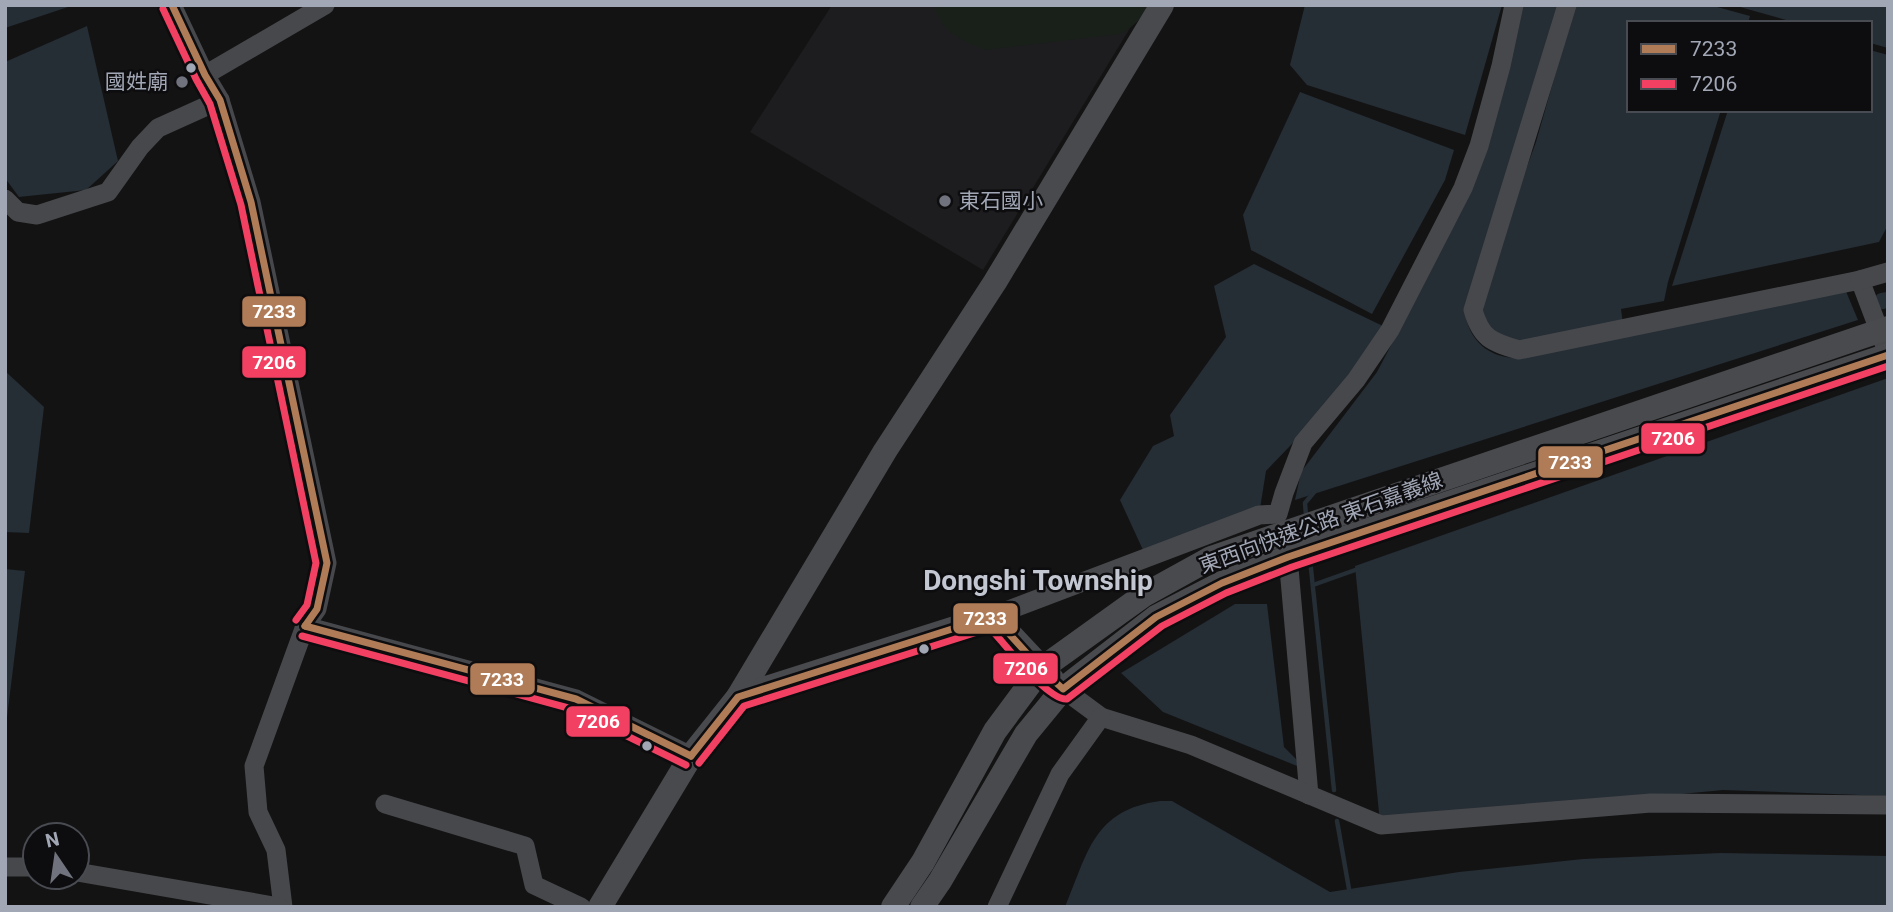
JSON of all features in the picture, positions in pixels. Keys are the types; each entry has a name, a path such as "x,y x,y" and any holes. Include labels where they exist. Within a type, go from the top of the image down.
{"main road":[{"path":"600,907 691,756 738,697 885,451 995,282 1162,5"},
{"name":"東西向快速公路 東石嘉義線","path":"922,907 1026,734 1063,689 1156,617 1222,583 1288,557 1886,342"},
{"name":"東西向快速公路 東石嘉義線","path":"893,907 923,862 995,731 1041,669 1144,595 1211,558 1886,342"},
{"path":"738,697 993,616 1063,689"}],"street":[{"path":"91,874 281,907 276,850 258,812 254,766 304,626 317,609 327,563 251,202 220,100 205,75 172,5"},
{"path":"205,75 325,5"},
{"path":"993,616 1259,515 1278,514 1303,443 1356,380 1390,330 1463,188 1479,146 1514,5"},
{"path":"1567,5 1473,310 1479,330 1496,344 1519,350 1888,272"},
{"path":"5,199 18,212 37,215 108,192 140,147 158,128 220,100"},
{"path":"1860,280 1886,342"},
{"path":"1288,557 1309,795"},
{"path":"304,626 576,699 691,756"},
{"path":"1063,689 1101,716 1191,745 1381,825 1651,803 1888,805"},
{"path":"997,907 1060,774 1101,716"},
{"path":"385,804 525,846 534,886 581,907"},
{"path":"207,907 231,898"}],"shaded area":[{"path":"5,5 74,5 5,28"},
{"name":"東石國小","path":"832,5 1144,5 983,270 750,132"},
{"path":"933,5 1148,5 1137,22 1120,34 985,50 949,31"},
{"path":"1305,5 1502,5 1465,135 1307,85 1290,65"},
{"path":"1521,5 1560,5 1465,312 1471,331 1482,346 1498,355 1518,358 1845,289 1858,320 1295,500 1301,472 1377,372 1430,271"},
{"path":"1575,5 1710,5 1750,16 1749,21 1627,21 1627,112 1720,112 1664,301 1621,309 1623,324 1514,343 1487,327 1479,297 1536,142"},
{"path":"1733,5 1888,5 1888,48 1872,44 1872,21 1790,21"},
{"path":"87,26 118,161 86,190 19,197 5,178 5,62"},
{"path":"1872,51 1888,55 1888,225 1879,242 1672,286 1727,112 1872,112"},
{"path":"1300,92 1454,150 1445,180 1372,314 1251,250 1243,215"},
{"path":"1254,264 1385,327 1344,390 1266,471 1259,515 1143,550 1120,500 1153,446 1174,436 1170,415 1226,337 1214,286"},
{"path":"5,371 44,407 29,533 5,532"},
{"path":"1888,378 1888,796 1723,790 1380,823 1355,566"},
{"path":"5,569 25,571 5,734"},
{"path":"1235,604 1267,604 1284,747 1307,770 1163,712 1121,673"},
{"path":"1172,801 1330,892 1459,872 1583,859 1721,853 1888,856 1888,907 1065,907 1087,852 1107,824 1120,814 1138,806"}],"waterway":[{"path":"1882,301 1888,300"},
{"path":"1306,516 1305,503 1315,491"},
{"path":"1310,559 1334,790"},
{"path":"1313,585 1358,569"},
{"path":"1337,821 1349,889"}],"transit line":[{"name":"7233","path":"172,5 205,75 220,100 251,202 327,563 317,609 305,626"},
{"name":"7206","path":"163,9 210,104 241,205 316,563 307,605 296,620"},
{"name":"7233","path":"691,756 738,697 993,616 1063,689 1156,617 1222,583 1288,557 1888,355"},
{"name":"7206","path":"699,763 744,706 990,628 1038,681 1049,691 1067,699 1162,626 1226,593 1292,567 1888,366"},
{"name":"7233","path":"305,626 576,699 691,756"},
{"name":"7206","path":"302,636 572,709 686,765"}],"place":[{"name":"國姓廟","path":"182,82"},
{"name":"東石國小","path":"945,201"}],"district":[{"name":"Dongshi Township","path":"1038,580"}]}
